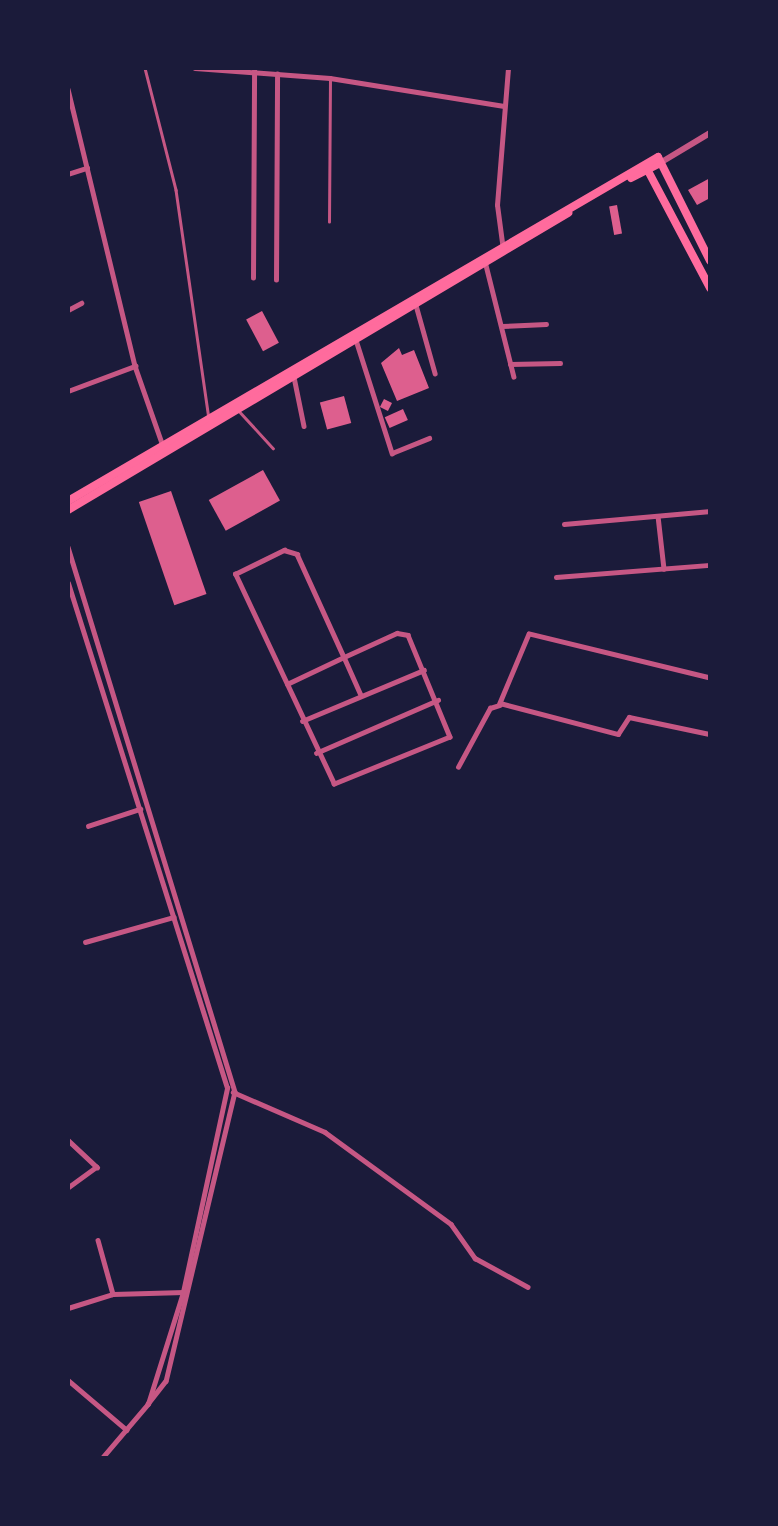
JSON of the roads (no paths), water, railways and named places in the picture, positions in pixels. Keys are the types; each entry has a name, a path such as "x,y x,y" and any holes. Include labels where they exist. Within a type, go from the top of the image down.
{"main road":[{"path":"69,504 166,454 211,423 328,352 659,160 710,261 699,267"},
{"path":"646,167 710,288"},
{"path":"661,193 673,187"},
{"path":"237,407 294,377 328,352 356,340 486,265 503,250"},
{"path":"69,504 163,445 211,423"}],"street":[{"path":"195,68 254,70 330,78 504,106"},
{"path":"503,250 497,205 508,68"},
{"path":"253,278 254,70"},
{"path":"276,280 279,72"},
{"path":"68,89 135,366 166,454"},
{"path":"659,160 710,133"},
{"path":"68,174 87,168"},
{"path":"486,265 514,377"},
{"path":"68,310 81,303"},
{"path":"416,305 435,373"},
{"path":"502,326 546,324"},
{"path":"356,340 391,453 429,438"},
{"path":"510,364 560,363"},
{"path":"68,391 135,366"},
{"path":"294,377 304,426"},
{"path":"564,524 613,522 710,511"},
{"path":"658,516 664,569"},
{"path":"68,547 235,1092 186,1292 148,1404"},
{"path":"287,684 344,657 405,633 452,730 447,740 339,785 316,753 236,574 284,550 297,554 344,657 361,695"},
{"path":"556,577 710,565"},
{"path":"68,583 227,1092 166,1381 103,1458"},
{"path":"501,706 529,634 710,678"},
{"path":"302,721 424,670"},
{"path":"316,753 438,700"},
{"path":"458,767 490,708 501,706 618,734 629,717 710,734"},
{"path":"137,799 146,796"},
{"path":"88,826 140,809"},
{"path":"85,942 174,916"},
{"path":"227,1092 235,1092 325,1132 379,1168 451,1224 475,1258 528,1287"},
{"path":"68,1140 97,1167 68,1188"},
{"path":"98,1240 113,1294"},
{"path":"68,1308 113,1294 186,1292"},
{"path":"68,1380 127,1430"}],"lane":[{"path":"145,68 176,190 211,423"},
{"path":"329,222 330,78"},
{"path":"237,407 273,448"}]}
